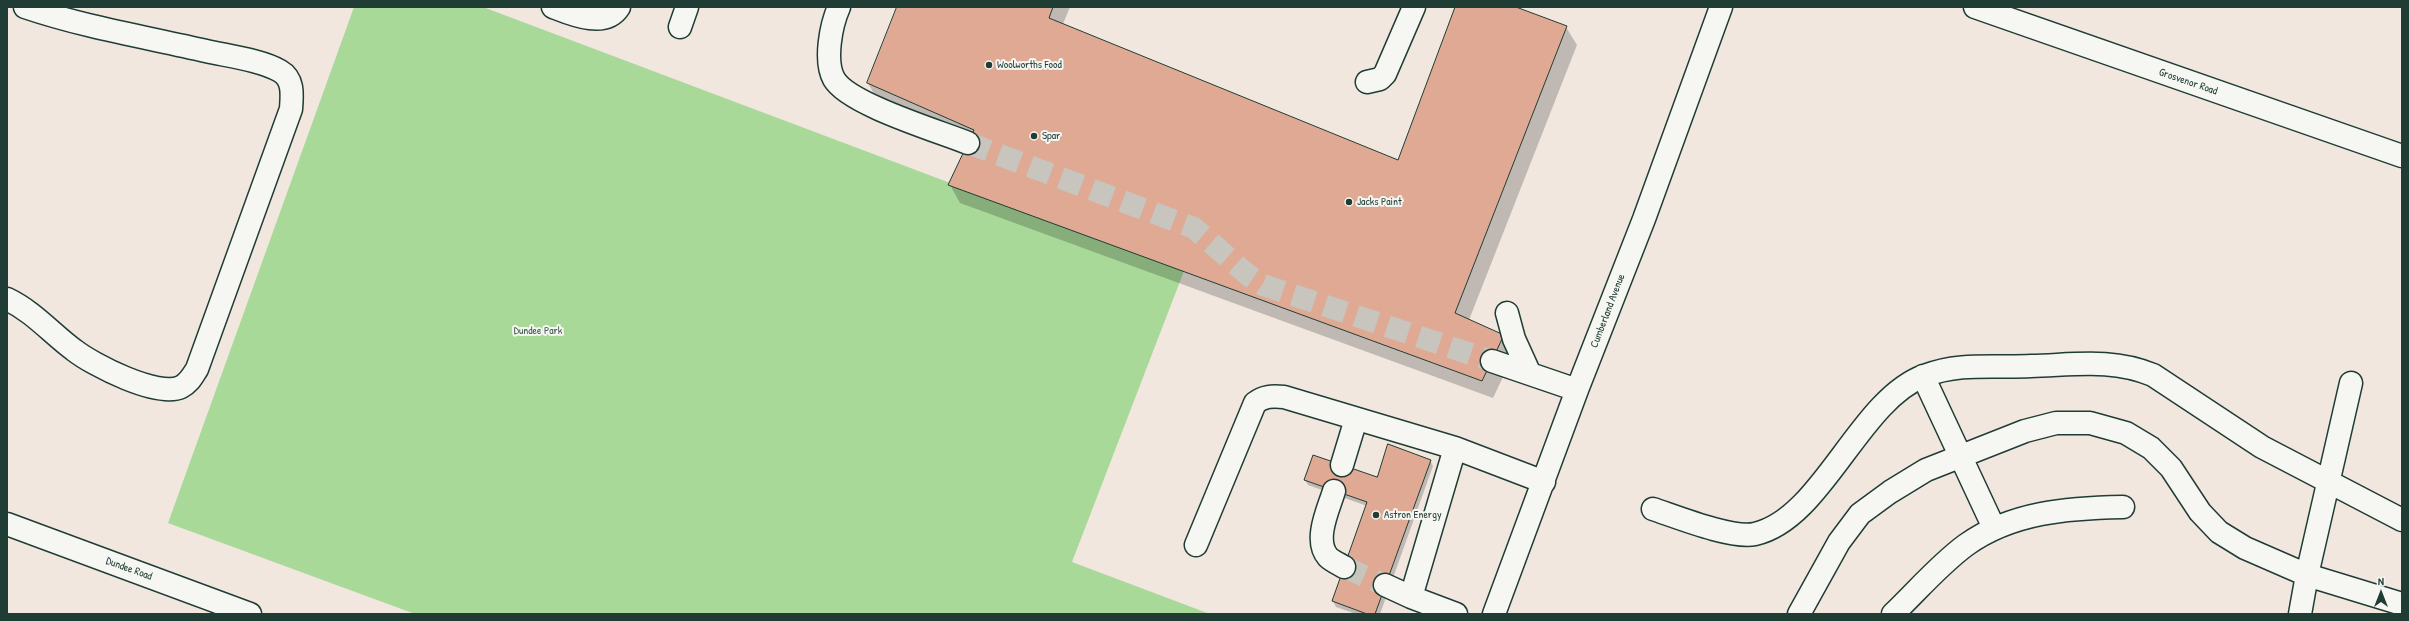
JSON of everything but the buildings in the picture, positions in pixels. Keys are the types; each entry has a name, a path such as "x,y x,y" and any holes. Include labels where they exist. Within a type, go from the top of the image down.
{"street":[{"path":"7,299 35,315 74,350 89,360 148,386 167,389 180,388 190,380 196,369 291,104 292,92 288,79 280,71 267,66 66,21 25,7"},
{"path":"553,7 587,19 604,17 620,7"},
{"path":"839,7 830,38 830,58 834,78 846,92 866,103 968,143"},
{"path":"1367,82 1380,79 1385,74 1414,7"},
{"name":"Cumberland Avenue","path":"1494,614 1577,390 1644,219 1721,7"},
{"name":"Grosvenor Road","path":"1975,7 2402,156"},
{"path":"1507,313 1514,339 1529,372"},
{"path":"1492,361 1529,372 1577,390"},
{"path":"1653,509 1733,534 1754,534 1772,528 1790,515 1807,498 1892,396 1924,376 1979,365 2016,367 2110,364 2133,367 2170,385 2206,411 2262,447 2402,520"},
{"path":"1924,376 1994,528"},
{"path":"2300,614 2307,575 2351,383"},
{"path":"1196,545 1255,403 1262,398 1270,396 1284,397 1454,448 1544,482"},
{"path":"1342,465 1356,419"},
{"path":"1800,614 1839,542 1860,514 1890,492 1926,470 2025,431 2056,423 2090,422 2126,433 2151,448 2171,468 2200,512 2219,532 2245,548 2307,575 2402,604"},
{"path":"1411,597 1454,448"},
{"path":"1334,491 1323,527 1322,538 1324,550 1328,557 1344,566"},
{"path":"1893,614 1966,546 1994,528 2055,511 2123,508"},
{"name":"Dundee Road","path":"7,524 250,614"},
{"path":"1385,585 1411,597 1456,614"}],"green space":[{"name":"Dundee Park","path":"354,7 483,7 1184,271 1072,562 1210,614 415,614 168,523"}],"tunnel":[{"path":"968,143 1194,228 1248,275 1263,285 1492,361"},
{"path":"1344,567 1385,585"}],"place":[{"name":"Woolworths Food","path":"989,65"},
{"name":"Spar","path":"1034,136"},
{"name":"Jacks Paint","path":"1349,202"},
{"name":"Astron Energy","path":"1376,515"}]}
